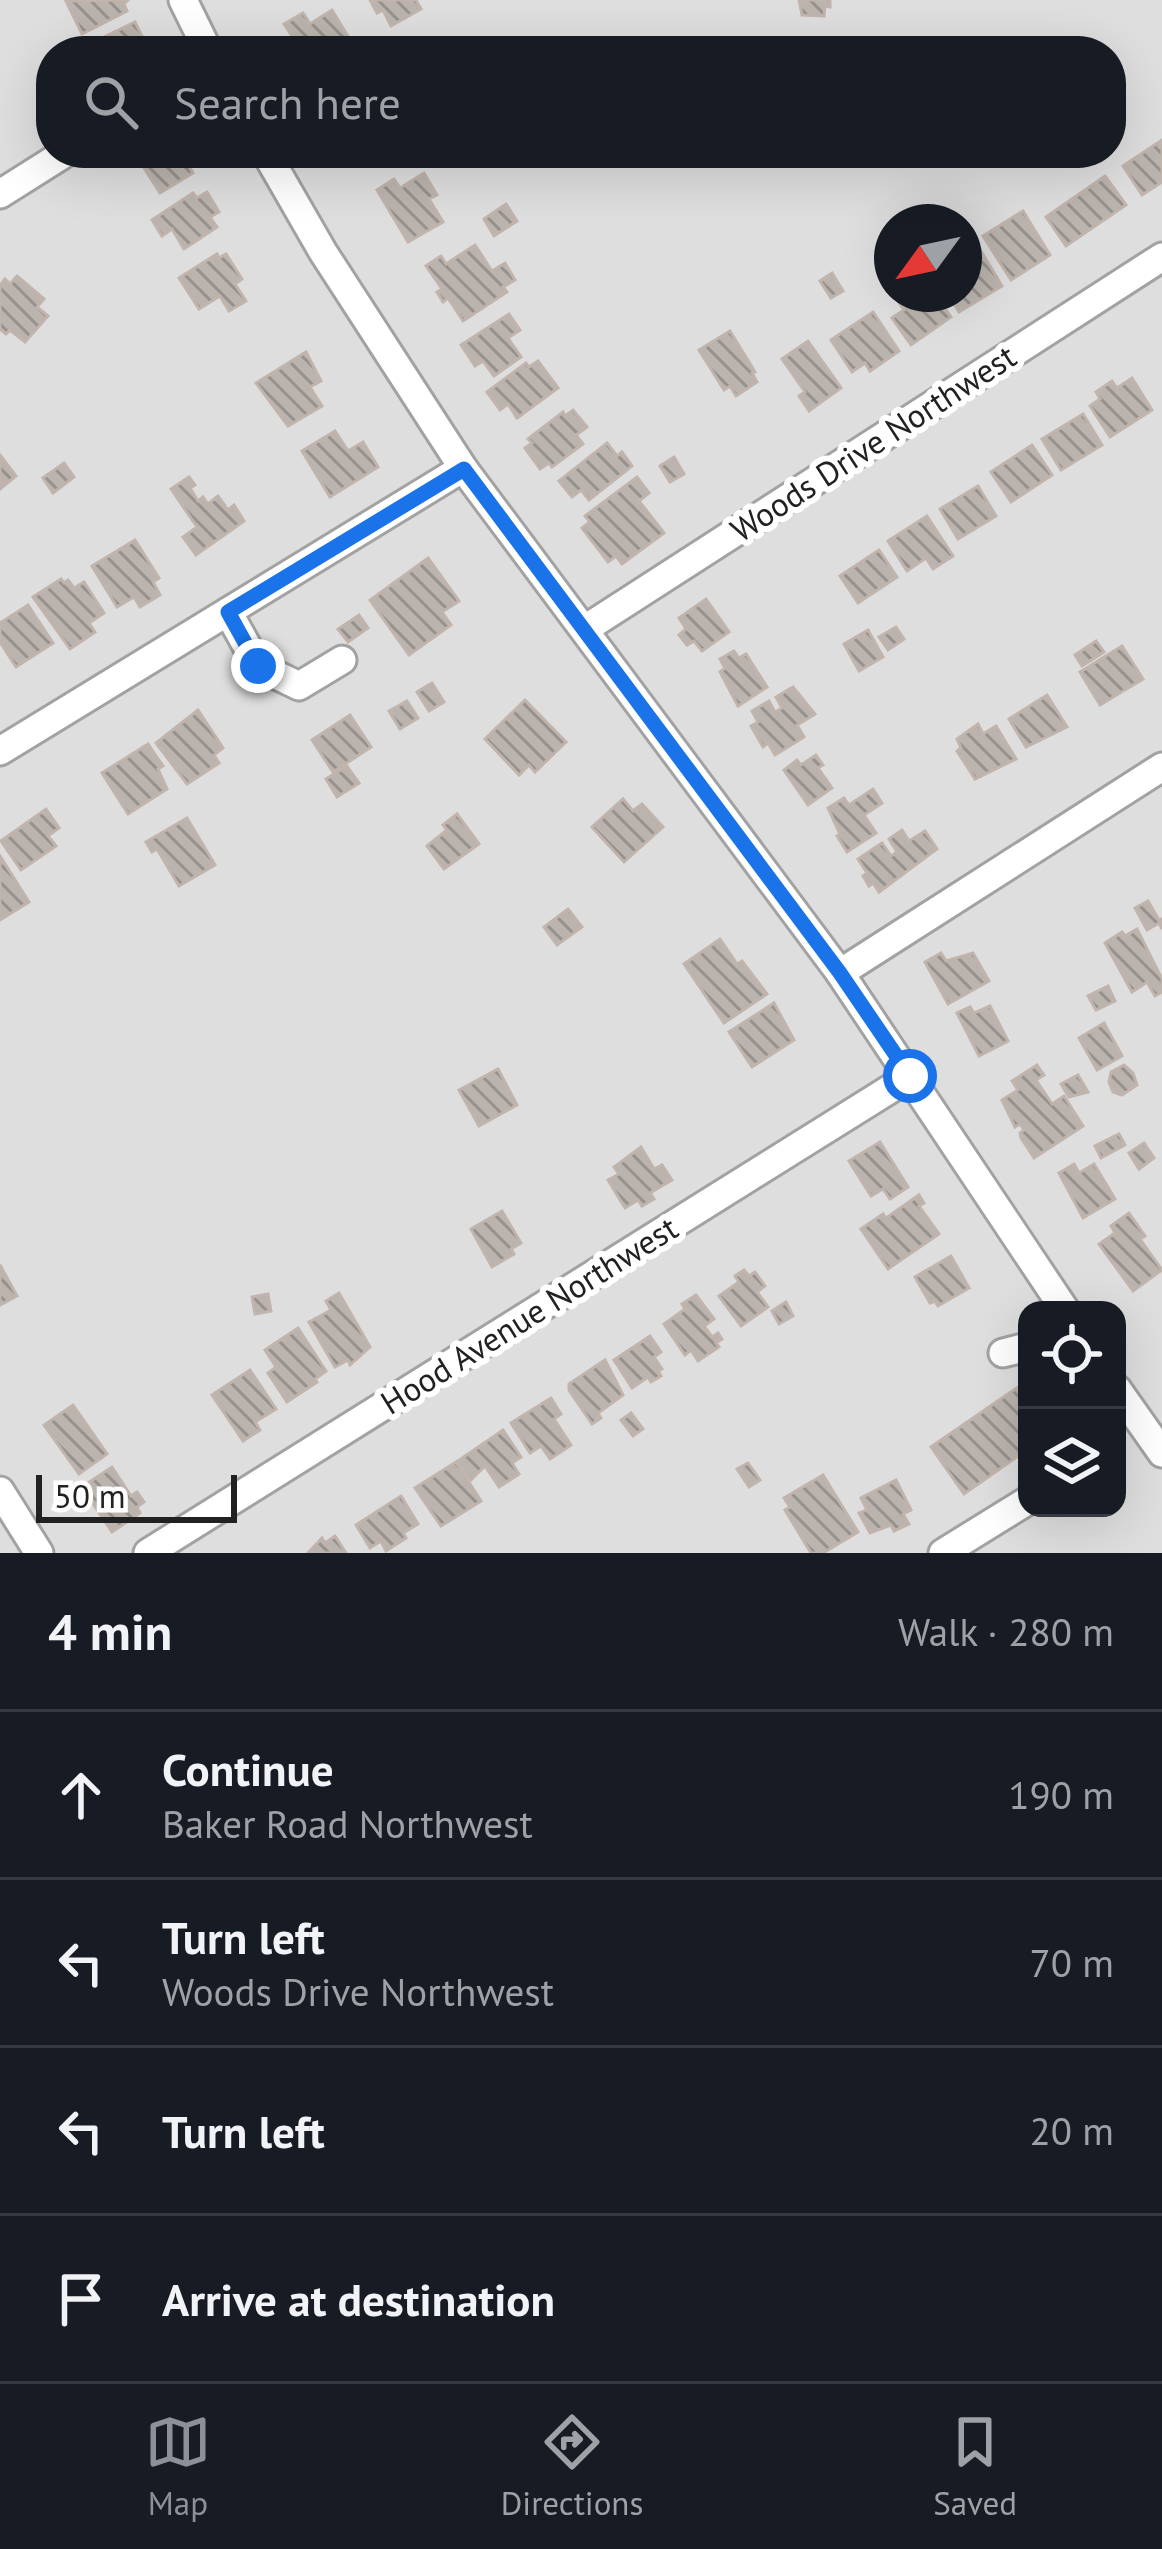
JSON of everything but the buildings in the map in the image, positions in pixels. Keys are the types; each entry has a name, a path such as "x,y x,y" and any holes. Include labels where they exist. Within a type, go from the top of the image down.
{"street":[{"path":"183,0 201,36"},
{"path":"0,194 41,168"},
{"path":"275,168 323,252 464,469 840,973 1059,1301"},
{"name":"Woods Drive Northwest","path":"585,629 1162,257"},
{"path":"0,751 464,469"},
{"path":"228,612 258,666 299,686 342,660"},
{"path":"840,973 1162,767"},
{"name":"Hood Avenue Northwest","path":"148,1553 910,1076"},
{"path":"1126,1402 1162,1453"},
{"path":"1126,1438 1143,1428"},
{"path":"0,1491 40,1553"},
{"path":"943,1553 1018,1507"}],"shaded area":[{"path":"0,0 1162,0 1162,1553 0,1553"}],"route":[{"path":"258,666 228,612 464,469 840,973 910,1076"}]}
